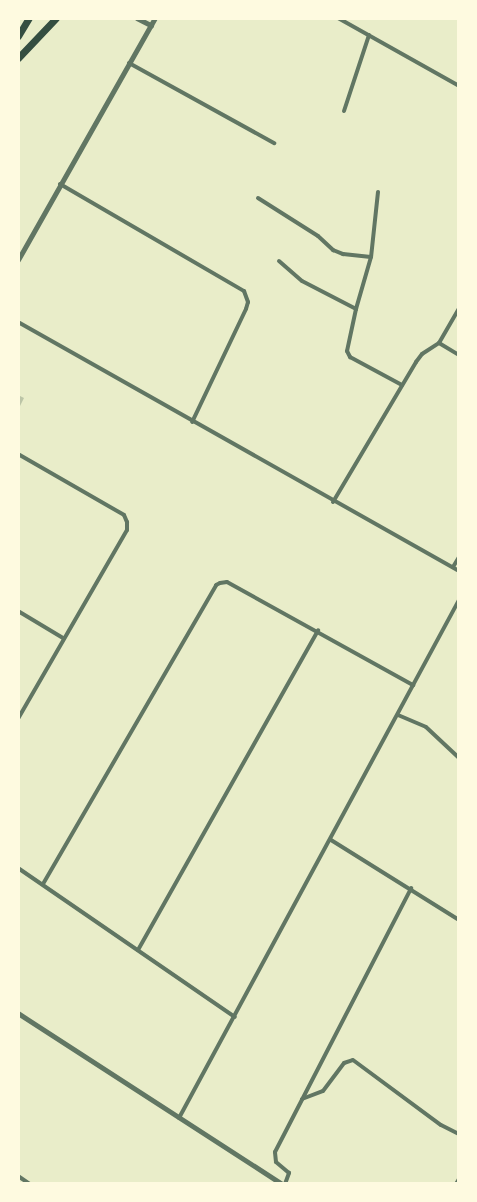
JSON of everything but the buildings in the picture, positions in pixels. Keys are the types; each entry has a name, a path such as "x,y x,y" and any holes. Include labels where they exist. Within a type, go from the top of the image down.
{"highway":[{"path":"18,36 29,18"},
{"path":"18,58 56,18"}],"street":[{"path":"138,18 151,25"},
{"path":"18,260 155,18"},
{"path":"338,18 459,86"},
{"path":"344,111 369,36"},
{"path":"129,63 274,143"},
{"path":"60,184 240,286 244,291 248,302 246,309 192,422"},
{"path":"378,192 371,257 347,345 351,357 402,385"},
{"path":"258,198 318,236 333,250 343,254 371,257"},
{"path":"279,261 302,282 356,309"},
{"path":"333,502 422,354 439,343 459,309"},
{"path":"18,322 333,502 459,571"},
{"path":"439,343 459,355"},
{"path":"18,454 124,515 127,522 127,530 18,719"},
{"path":"453,567 459,557"},
{"path":"43,884 216,585 227,582 318,630 413,685"},
{"path":"179,1118 459,600"},
{"path":"18,611 63,638"},
{"path":"138,950 318,630"},
{"path":"398,715 426,727 459,758"},
{"path":"331,840 459,920"},
{"path":"18,867 235,1017"},
{"path":"18,1013 284,1184 290,1173 276,1162 275,1152 411,888"},
{"path":"302,1099 323,1091 344,1063 353,1060 441,1125 459,1134"},
{"path":"18,1176 30,1184"},
{"path":"456,1184 459,1179"}]}
